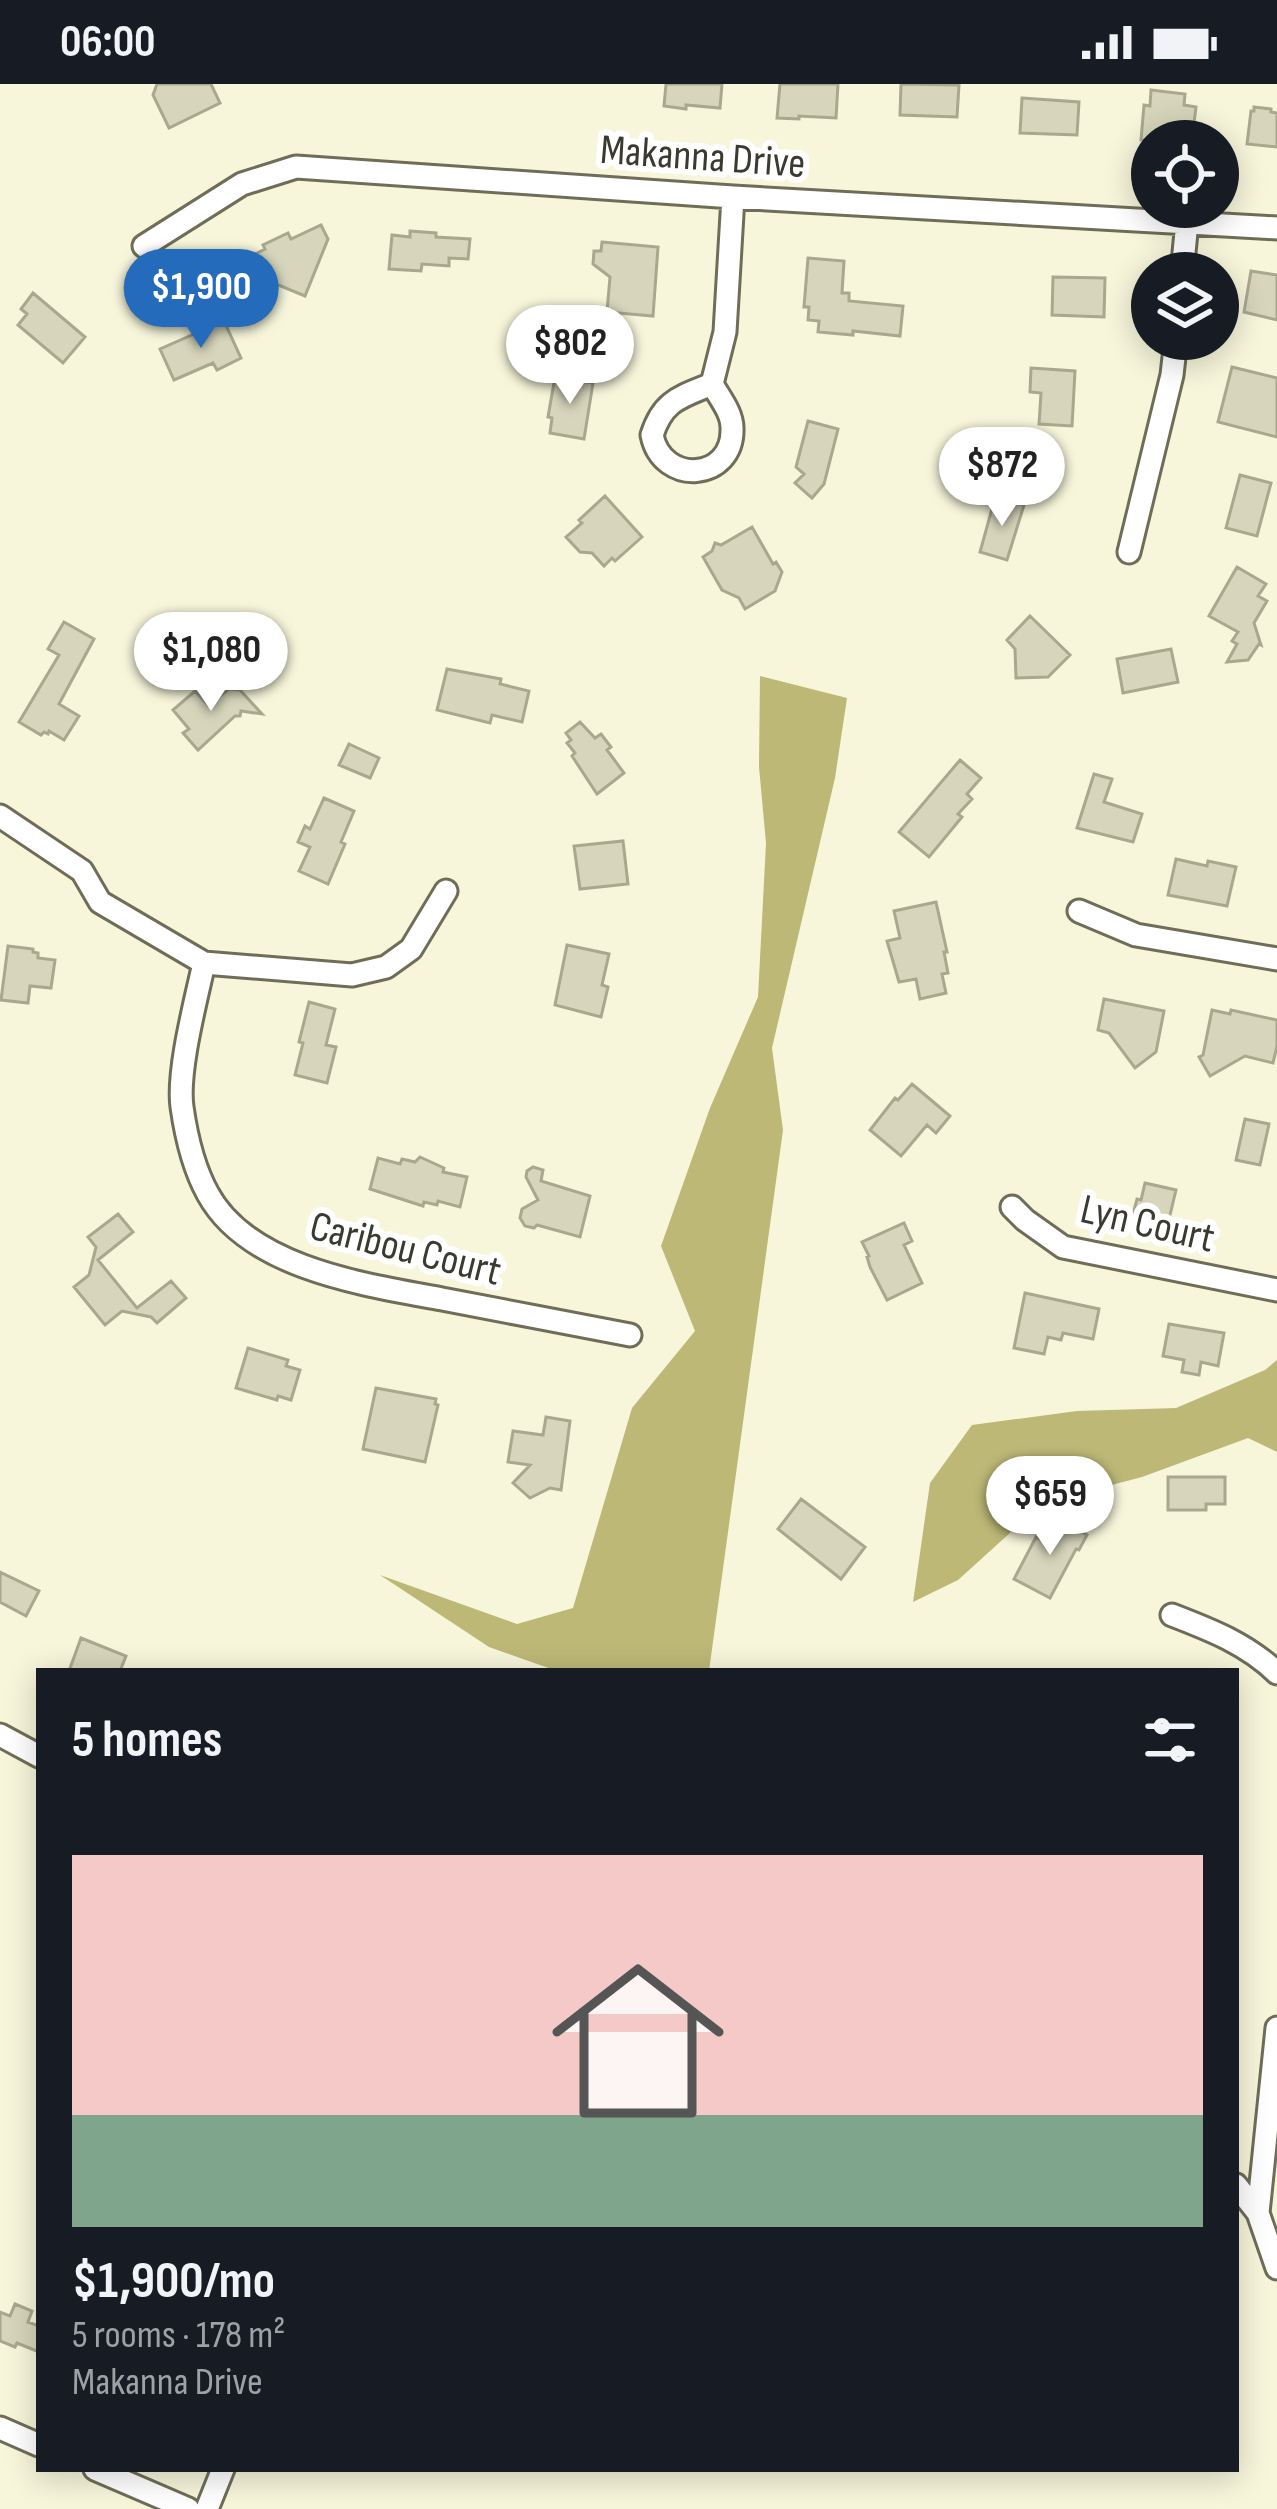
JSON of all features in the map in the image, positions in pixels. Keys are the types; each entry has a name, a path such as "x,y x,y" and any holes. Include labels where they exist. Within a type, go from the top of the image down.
{"street":[{"name":"Makanna Drive","path":"144,245 242,184 296,167 1131,219"},
{"path":"712,384 725,332 734,197"},
{"name":"Makanna Drive","path":"1239,225 1277,228"},
{"path":"1130,552 1174,360"},
{"path":"0,816 82,871 100,902 204,963 352,975 386,967 411,949 446,890"},
{"path":"1079,911 1136,935 1277,959"},
{"name":"Caribou Court","path":"204,963 181,1102 208,1196 234,1224 262,1248 351,1282 630,1335"},
{"name":"Lyn Court","path":"1012,1207 1063,1247 1277,1290"},
{"path":"1172,1615 1227,1636 1277,1673"},
{"path":"0,1735 36,1754"},
{"path":"1258,2213 1277,2028"},
{"path":"1239,2189 1258,2213 1277,2267"},
{"path":"0,2428 36,2444"},
{"path":"102,2472 188,2509"},
{"path":"207,2509 222,2472"}],"shaded area":[{"path":"760,676 847,698 835,778 772,1048 783,1130 709,1668 548,1668 489,1647 380,1575 517,1624 573,1608 632,1408 695,1331 661,1246 710,1108 758,997 766,843 759,767"},
{"path":"1277,1360 1277,1452 1248,1438 1142,1477 1043,1503 958,1580 913,1602 930,1483 972,1425 1077,1411 1176,1408 1265,1370"}],"building":[{"path":"157,84 211,84 220,103 169,128 153,95"},
{"path":"666,84 722,84 720,108 664,106"},
{"path":"780,84 838,84 836,118 777,118"},
{"path":"901,84 959,85 957,117 900,115"},
{"path":"1151,90 1185,94 1184,105 1196,107 1194,120 1143,120 1144,105 1150,106"},
{"path":"1022,98 1079,102 1077,135 1020,133"},
{"path":"1254,107 1277,113 1277,147 1247,144"},
{"path":"321,225 328,239 305,296 276,284 262,291 246,259 288,233 291,239"},
{"path":"410,231 470,239 468,259 449,258 449,266 422,264 421,271 389,269 392,235 410,237"},
{"path":"602,242 658,247 653,316 607,312 610,277 593,264 594,251 601,251"},
{"path":"808,258 844,261 842,293 849,293 849,301 903,306 900,336 818,332 819,321 808,320 809,307 804,307"},
{"path":"1251,271 1277,275 1277,320 1244,312"},
{"path":"1053,277 1105,278 1104,317 1052,315"},
{"path":"33,293 85,337 63,363 18,325 27,314 21,309"},
{"path":"224,321 241,358 217,370 213,363 174,380 160,349"},
{"path":"1232,367 1277,378 1277,437 1218,422"},
{"path":"1031,368 1075,371 1072,426 1039,424 1041,393 1030,392"},
{"path":"555,377 593,383 584,439 550,433"},
{"path":"808,421 838,429 824,484 812,498 795,483 804,474 796,467"},
{"path":"1240,475 1271,483 1257,536 1226,528"},
{"path":"605,496 642,537 604,566 566,537"},
{"path":"995,498 1024,505 1007,560 980,552"},
{"path":"752,527 782,572 775,591 745,609 739,598 722,590 703,557 715,543 721,545"},
{"path":"1237,567 1266,584 1258,596 1267,601 1254,623 1261,645 1248,660 1227,662 1238,632 1209,616"},
{"path":"1030,616 1070,655 1048,677 1016,678 1015,649 1007,640"},
{"path":"64,622 94,639 59,704 79,716 64,740 49,731 41,735 19,722 59,655 48,649"},
{"path":"1171,649 1178,682 1123,693 1117,659"},
{"path":"447,669 501,679 500,684 529,691 522,722 492,715 490,723 437,710"},
{"path":"229,689 240,690 262,714 241,711 198,750 183,733 189,729 173,710 195,691 208,705"},
{"path":"580,722 595,738 601,734 624,773 597,794 567,743 571,740 566,733"},
{"path":"349,744 379,758 370,778 339,765"},
{"path":"960,760 981,778 967,794 972,799 958,814 962,817 929,857 899,832"},
{"path":"1094,774 1112,779 1104,802 1142,814 1133,842 1077,828"},
{"path":"324,798 354,811 328,884 299,871 310,847 298,842 305,826 310,829"},
{"path":"623,841 628,884 580,889 574,846"},
{"path":"1176,859 1236,867 1227,906 1168,895"},
{"path":"936,902 947,952 948,973 942,974 946,993 920,999 916,979 899,982 887,941 900,938 894,911"},
{"path":"567,945 609,954 601,1017 555,1005"},
{"path":"8,946 33,949 38,958 55,960 51,988 30,986 28,1003 1,1000"},
{"path":"1104,999 1164,1011 1156,1052 1135,1068 1109,1033 1098,1030"},
{"path":"309,1002 335,1009 326,1045 336,1047 327,1083 295,1075"},
{"path":"1212,1010 1277,1020 1273,1063 1245,1056 1210,1076 1199,1057"},
{"path":"912,1084 950,1116 936,1133 927,1125 901,1156 870,1130"},
{"path":"1245,1119 1269,1124 1260,1165 1236,1160"},
{"path":"420,1157 444,1168 443,1172 467,1177 460,1207 438,1201 423,1206 370,1189 378,1158 400,1164 402,1159 415,1162"},
{"path":"533,1167 543,1170 541,1181 590,1196 580,1237 525,1226 522,1209 538,1200 526,1177"},
{"path":"1145,1183 1176,1190 1165,1236 1146,1231 1149,1219 1133,1214"},
{"path":"118,1214 133,1232 98,1260 137,1308 171,1281 186,1298 157,1323 151,1317 122,1311 105,1325 74,1287 89,1275 96,1247 88,1237"},
{"path":"904,1223 912,1241 904,1245 922,1283 887,1300 862,1242"},
{"path":"1025,1293 1099,1309 1093,1339 1063,1333 1061,1340 1048,1337 1044,1354 1014,1348"},
{"path":"1169,1324 1224,1333 1218,1366 1201,1362 1199,1375 1182,1372 1184,1360 1163,1356"},
{"path":"248,1348 288,1360 286,1366 300,1370 291,1400 236,1388"},
{"path":"376,1388 436,1399 425,1462 363,1449"},
{"path":"546,1417 570,1421 561,1490 550,1488 530,1498 513,1483 530,1465 508,1462 513,1431 543,1435"},
{"path":"1168,1477 1225,1477 1225,1504 1206,1504 1206,1510 1168,1510"},
{"path":"801,1499 865,1547 841,1579 778,1529"},
{"path":"1053,1518 1087,1535 1050,1598 1014,1579 1036,1537 1041,1540"},
{"path":"0,1572 39,1591 26,1616 0,1602"},
{"path":"81,1638 126,1656 121,1668 70,1668"},
{"path":"15,2304 32,2311 28,2322 36,2325 36,2351 0,2341 0,2312 10,2316"}]}
